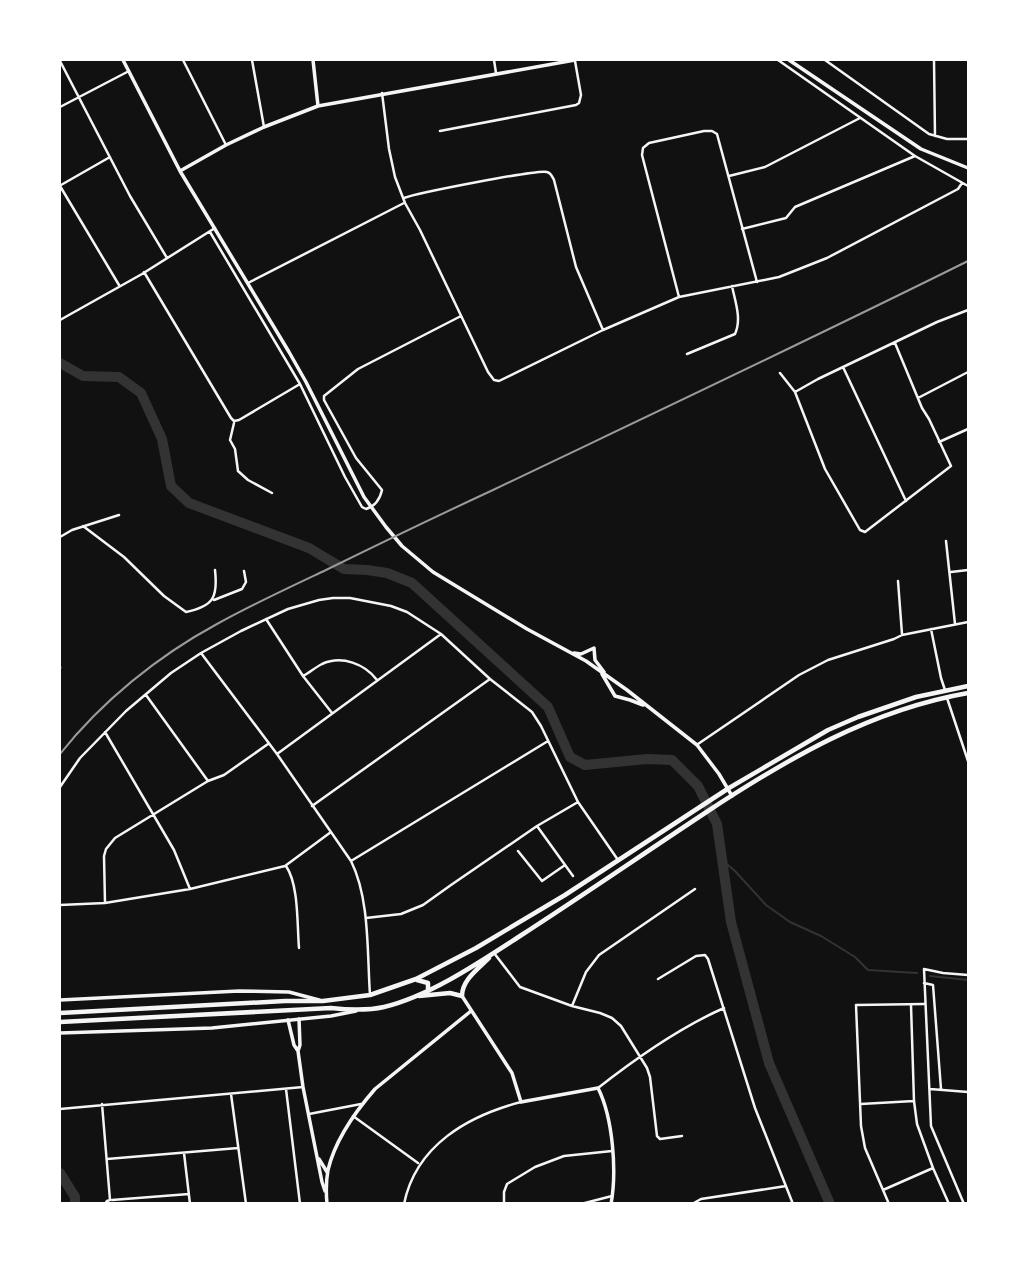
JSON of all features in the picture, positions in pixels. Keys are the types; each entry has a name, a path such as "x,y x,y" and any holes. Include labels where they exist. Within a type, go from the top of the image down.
{"main road":[{"path":"60,1013 323,1001 370,995 416,979 447,964 565,895 729,788 828,730 886,706 968,686"},
{"path":"60,1022 331,1008 358,1011 384,1007 415,996 494,953 705,813 831,737 898,711 968,693"},
{"path":"415,996 450,993 462,996 464,983 494,953"},
{"path":"416,979 428,983 427,990"}],"street":[{"path":"123,60 180,172 306,382 364,497 402,546 460,590 611,678"},
{"path":"183,60 226,145"},
{"path":"252,60 264,127"},
{"path":"313,60 318,106"},
{"path":"494,60 496,73"},
{"path":"180,172 226,145 318,106 575,60 581,95 576,105 440,131"},
{"path":"778,60 915,156 968,186"},
{"path":"789,60 795,61 831,89 921,149 968,168"},
{"path":"825,60 929,134 947,139 968,139"},
{"path":"934,60 935,136"},
{"path":"60,61 130,197 167,258"},
{"path":"60,107 129,71"},
{"path":"382,93 389,149 404,201 488,372 494,380 499,381 603,330 679,297 779,277 827,258 958,189 962,183"},
{"path":"729,176 765,167 860,118"},
{"path":"679,297 642,155 643,148 649,143 704,131 717,134 757,282"},
{"path":"742,229 786,218 795,207 915,156"},
{"path":"110,157 60,186 120,287"},
{"path":"248,283 421,193 545,171 550,173 554,180 576,267 603,330"},
{"path":"60,320 120,287 215,228"},
{"path":"210,232 300,384 345,477 362,507 366,509 380,498 382,489 356,458 324,396 358,369 461,316"},
{"path":"144,272 234,421"},
{"path":"687,354 736,334 739,320 732,286"},
{"path":"795,392 937,322 968,310"},
{"path":"780,373 795,392 825,469 860,530 865,532 951,466 917,398 895,343"},
{"path":"843,367 906,501"},
{"path":"917,398 968,373"},
{"path":"234,421 300,384"},
{"path":"234,421 230,440 235,449 238,471 248,480 272,493"},
{"path":"939,442 968,429"},
{"path":"60,537 119,514"},
{"path":"83,526 124,557 186,612 242,589 246,582 244,571"},
{"path":"946,541 955,624"},
{"path":"211,601 217,586 215,570"},
{"path":"950,572 968,570"},
{"path":"898,581 902,635"},
{"path":"60,788 80,758 126,710 171,673 201,653 266,619 307,602 350,598 407,611 441,634 531,712 541,726 578,802 618,860"},
{"path":"266,619 331,713"},
{"path":"697,745 799,675 828,660 902,635 968,622"},
{"path":"931,629 945,690"},
{"path":"277,754 441,634"},
{"path":"569,652 581,654 594,648 595,660 600,668 697,745 732,796"},
{"path":"201,653 277,754 358,875 365,918 370,995"},
{"path":"303,676 320,665 342,661 361,665 377,680"},
{"path":"602,673 615,696 630,699 648,708"},
{"path":"312,806 490,679"},
{"path":"146,694 208,780"},
{"path":"947,698 968,761"},
{"path":"105,732 174,850 190,889"},
{"path":"351,861 548,741"},
{"path":"104,903 104,856 115,838 208,780 224,775 268,744"},
{"path":"365,918 401,914 423,905 537,826 578,802"},
{"path":"537,826 573,876"},
{"path":"60,905 104,903 190,889 285,866 331,832"},
{"path":"518,851 542,881 565,865"},
{"path":"285,866 293,886 299,948"},
{"path":"572,1006 586,972 604,950 695,890"},
{"path":"494,953 520,987 600,1013 621,1026 650,1077 657,1136 660,1139 682,1136"},
{"path":"658,979 696,956 702,954 707,957 755,1108 793,1203"},
{"path":"964,1203 931,1126 924,969 968,975"},
{"path":"924,983 933,985 941,1089"},
{"path":"60,1000 239,991 289,992 323,1001"},
{"path":"462,996 512,1073 521,1101"},
{"path":"889,1203 865,1148 861,1126 856,1005 925,1004"},
{"path":"911,1005 917,1124 949,1203"},
{"path":"404,1203 419,1164 437,1144 465,1124 494,1109 521,1101 598,1088 641,1057 724,1007"},
{"path":"60,1033 212,1028 331,1017 358,1011"},
{"path":"327,1203 327,1172 337,1147 361,1104 375,1089 471,1012"},
{"path":"298,1051 299,1019"},
{"path":"288,1020 298,1051 316,1154 327,1193"},
{"path":"60,1109 303,1087"},
{"path":"598,1088 605,1102 612,1151 611,1203"},
{"path":"286,1089 300,1203"},
{"path":"929,1089 968,1091"},
{"path":"231,1094 246,1203"},
{"path":"861,1104 914,1101"},
{"path":"102,1104 110,1200"},
{"path":"309,1114 361,1104"},
{"path":"353,1116 419,1164"},
{"path":"107,1159 239,1148"},
{"path":"504,1203 504,1192 508,1184 535,1167 564,1156 612,1151"},
{"path":"184,1153 190,1203"},
{"path":"316,1154 327,1172"},
{"path":"883,1190 933,1168"},
{"path":"692,1203 701,1199 786,1186"},
{"path":"105,1203 110,1200 189,1194"},
{"path":"581,1203 612,1196"}],"waterway":[{"path":"60,363 83,376 119,377 141,393 162,439 171,486 189,503 309,548 344,569 387,573 412,583 548,707 570,757 585,765 647,759 672,760 698,786 717,824 731,922 769,1063 830,1204"},
{"path":"722,860 766,905 790,922 821,936 855,957 868,970 917,973"},
{"path":"930,976 968,980"},
{"path":"60,1173 75,1197 75,1204"}],"railway":[{"path":"60,754 94,716 132,681 173,650 231,617 968,261"}]}
